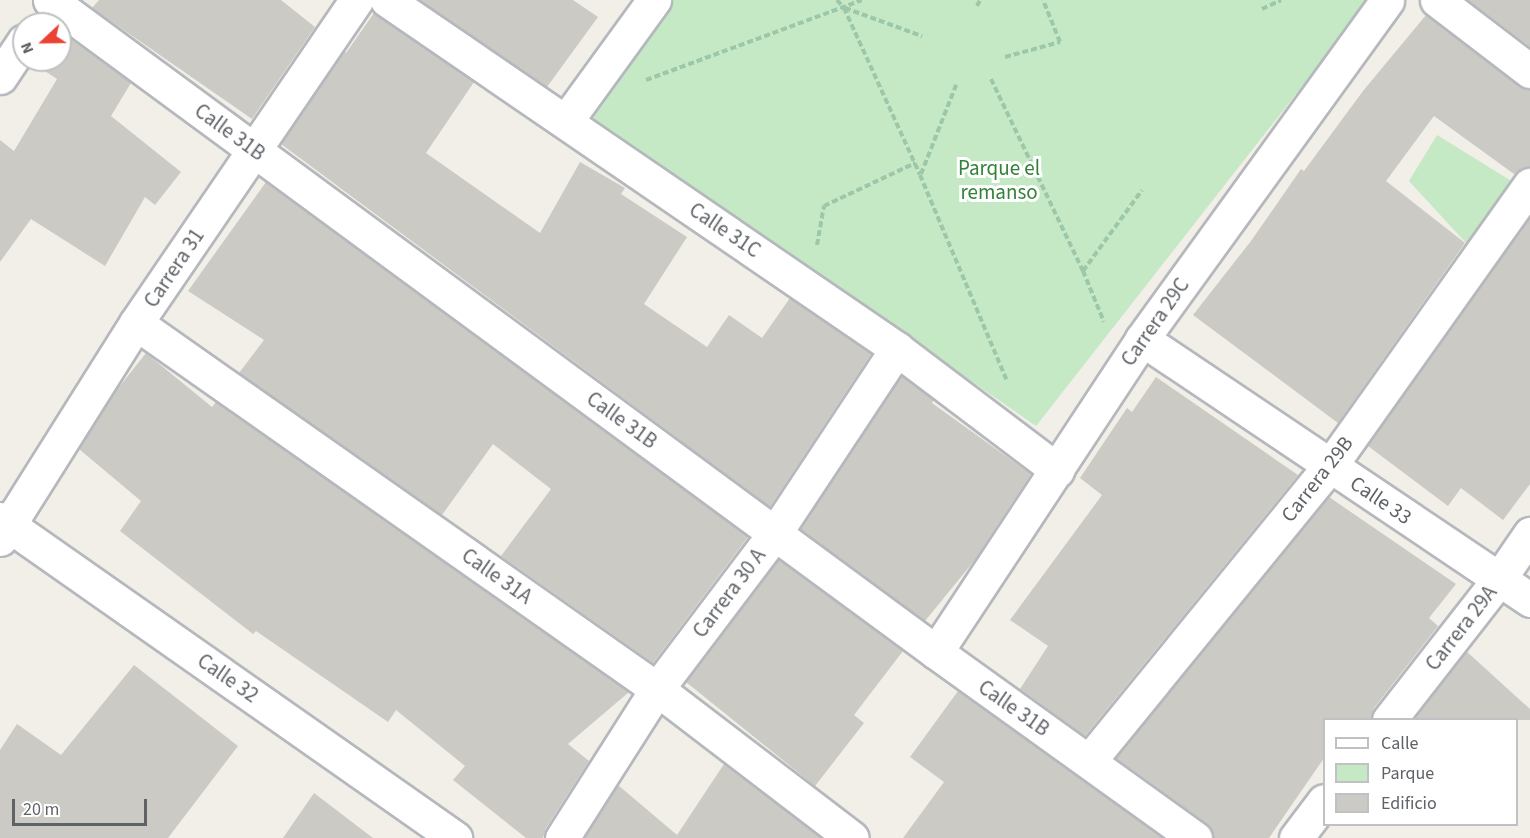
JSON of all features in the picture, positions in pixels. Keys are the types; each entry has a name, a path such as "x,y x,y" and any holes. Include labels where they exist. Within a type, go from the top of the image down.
{"street":[{"name":"Carrera 31","path":"3,528 136,323 356,0"},
{"name":"Calle 31C","path":"387,0 897,348 1057,470"},
{"path":"566,121 654,0"},
{"name":"Carrera 29C","path":"936,652 1057,470 1122,367 1387,0"},
{"path":"1437,0 1530,71"},
{"name":"Calle 31B","path":"46,8 255,150 936,652 1195,838"},
{"path":"0,77 12,59"},
{"name":"Carrera 29B","path":"1089,761 1330,466 1530,185"},
{"name":"Calle 31A","path":"136,323 657,689 852,838"},
{"name":"Calle 33","path":"1142,339 1530,600"},
{"name":"Carrera 30 A","path":"562,838 657,689 775,533 897,348"},
{"name":"Calle 32","path":"3,528 455,838"},
{"name":"Carrera 29A","path":"1391,718 1499,579 1530,534"},
{"path":"1296,838 1323,802"}],"path":[{"path":"837,0 844,8 915,163 1008,382"},
{"path":"644,81 862,0"},
{"path":"977,6 980,0"},
{"path":"1005,57 1060,42 1043,0"},
{"path":"1262,9 1281,0"},
{"path":"844,8 922,36"},
{"path":"991,79 1083,271 1122,367"},
{"path":"920,175 956,85"},
{"path":"809,288 824,206 915,163"},
{"path":"1083,271 1142,190"}],"green space":[{"name":"Parque el remanso","path":"660,0 1365,0 1368,2 1036,426 601,125 578,105"},
{"path":"1437,135 1513,182 1467,244 1409,181"}],"building":[{"path":"99,0 281,0 315,27 252,119 92,8"},
{"path":"420,0 573,0 598,17 547,87"},
{"path":"1468,0 1530,0 1530,47"},
{"path":"374,13 474,82 426,153 540,233 580,162 625,188 621,194 687,237 644,304 707,347 729,315 762,338 790,298 871,354 770,507 281,144 344,51 346,53"},
{"path":"1426,15 1519,86 1530,89 1530,167 1522,168 1514,174 1434,116 1386,181 1465,243 1338,423 1193,315 1251,241 1301,169 1304,171 1363,91"},
{"path":"72,40 131,83 111,116 181,172 155,205 145,197 105,266 31,219 0,262 0,140 14,151 57,79 46,72 72,72"},
{"path":"266,182 748,537 653,663 501,556 551,489 493,444 442,515 239,373 264,340 188,291"},
{"path":"1530,217 1530,484 1503,520 1461,488 1448,506 1368,446"},
{"path":"146,353 212,407 216,402 629,692 568,744 589,761 546,828 543,838 526,838 453,780 465,766 396,710 388,722 256,631 253,634 120,531 141,501 79,449 112,396"},
{"path":"902,376 934,400 932,403 1031,474 974,561 925,621 800,529"},
{"path":"1156,377 1298,475 1085,736 1020,689 1048,646 1010,620 1102,495 1080,478 1127,408 1132,412"},
{"path":"1329,497 1456,584 1429,618 1438,626 1374,708 1372,718 1323,718 1323,759 1269,838 1213,838 1212,830 1206,823 1116,758"},
{"path":"779,559 903,651 854,715 864,723 815,786 686,682"},
{"path":"1466,651 1530,709 1530,720 1415,718"},
{"path":"134,665 238,746 168,838 0,838 0,750 17,724 61,755"},
{"path":"958,691 1163,838 903,838 944,782 910,757"},
{"path":"724,764 821,838 584,838 618,785 677,835"},
{"path":"314,793 373,838 283,838"}]}
